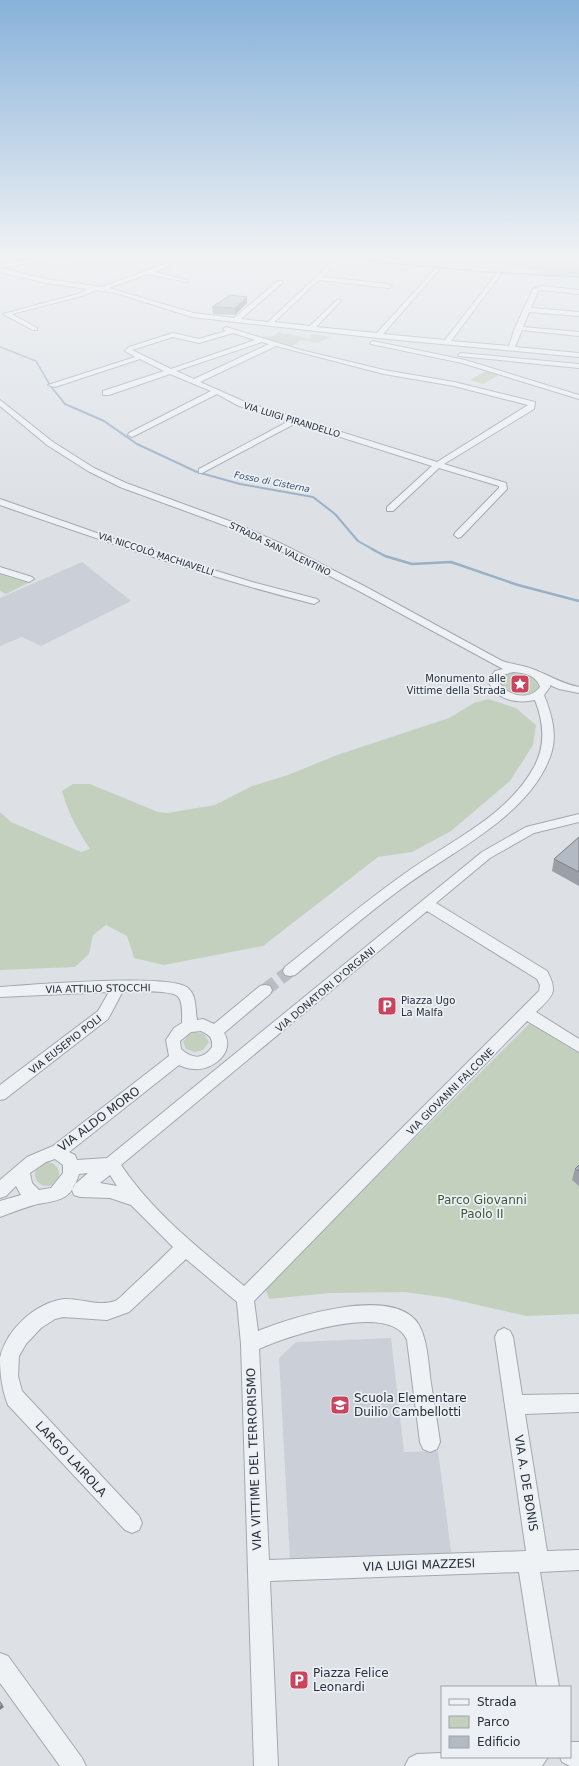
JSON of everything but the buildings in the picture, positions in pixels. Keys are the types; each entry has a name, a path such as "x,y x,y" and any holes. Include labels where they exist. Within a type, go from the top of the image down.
{"street":[{"name":"VIA LUIGI PIRANDELLO","path":"169,336 128,350 141,358 171,372 217,391 238,403 503,486 503,489 458,535"},
{"name":"VIA LUIGI PIRANDELLO","path":"180,336 199,340 214,336"},
{"path":"248,336 393,374 454,384 532,404 531,407 437,465 390,508"},
{"path":"339,336 443,356 579,397"},
{"path":"383,336 579,355"},
{"path":"447,342 451,336"},
{"path":"511,349 515,336"},
{"path":"106,393 261,340"},
{"path":"194,382 275,344"},
{"path":"512,376 521,350"},
{"path":"446,353 579,366"},
{"path":"52,385 141,358"},
{"path":"530,381 573,387"},
{"path":"132,435 217,391"},
{"name":"STRADA SAN VALENTINO","path":"0,402 59,450 96,472 136,490 223,521 272,543 473,648 499,668"},
{"path":"202,470 295,421"},
{"name":"VIA NICCOLÒ MACHIAVELLI","path":"0,502 111,540 249,584 314,601"},
{"path":"0,570 28,579"},
{"path":"544,709 525,698 509,696 497,690 493,680 499,668 529,671 541,678 563,687 579,690"},
{"path":"290,971 410,875 482,829 512,804 536,774 546,753 549,735 542,692 544,682 541,678"},
{"path":"525,698 563,687"},
{"name":"VIA DONATORI D'ORGANI","path":"82,1189 112,1166 491,851 522,834 546,824 579,818"},
{"name":"VIA GIOVANNI FALCONE","path":"245,1298 527,1014 546,993 547,985 542,975 427,904"},
{"name":"VIA ATTILIO STOCCHI","path":"0,992 120,986 169,987 182,991 187,996 189,1001 190,1026"},
{"name":"VIA EUSEPIO POLI","path":"0,1094 103,1015 120,986"},
{"path":"216,1031 265,990"},
{"path":"527,1014 579,1046"},
{"path":"203,1025 216,1031 222,1044 215,1056 209,1061 192,1064 178,1057 174,1052 173,1040 181,1030 190,1026 203,1025"},
{"name":"VIA ALDO MORO","path":"0,1191 40,1156 57,1152 178,1057"},
{"path":"55,1195 66,1184 72,1167 69,1160 57,1152"},
{"path":"72,1167 112,1166 138,1200 186,1246 245,1298"},
{"path":"22,1172 24,1189 30,1194 38,1197"},
{"path":"0,1209 38,1197 82,1189 110,1191 138,1200"},
{"name":"LARGO LAIROLA","path":"132,1523 21,1406 12,1394 7,1380 7,1360 14,1343 26,1329 45,1315 56,1310 68,1308 102,1312 118,1308 186,1246"},
{"name":"VIA VITTIME DEL TERRORISMO","path":"245,1298 250,1344 266,1766"},
{"path":"250,1344 289,1327 320,1318 381,1314 398,1318 409,1326 416,1340 430,1442"},
{"name":"VIA A. DE BONIS","path":"504,1337 514,1405 548,1686"},
{"path":"514,1405 579,1403"},
{"name":"VIA LUIGI MAZZESI","path":"258,1571 579,1560"},
{"path":"0,1664 74,1766"},
{"path":"417,1766 523,1758"}],"shaded area":[{"path":"82,562 131,601 41,646 22,637 0,646 0,598"},
{"name":"Scuola Elementare Duilio Cambellotti","path":"391,1338 404,1452 438,1451 452,1558 290,1560 279,1358 296,1342"}],"green space":[{"path":"299,336 310,339 312,337 310,336 330,337 318,343 302,340 290,347 256,337"},
{"path":"486,371 499,375 483,384 470,380"},
{"path":"0,574 28,583 6,594 0,591"},
{"path":"517,672 530,674 541,685 540,689 529,694 519,695 508,692 499,684 499,680 505,674"},
{"path":"488,699 516,708 536,725 533,745 510,781 451,831 412,852 378,857 263,946 164,965 134,958 127,936 106,925 93,935 89,954 75,967 0,970 0,812 11,822 81,852 90,849 74,822 62,791 73,784 90,784 158,812 168,813 215,805 252,786 288,775 337,755 449,718 474,703"},
{"name":"Parco Giovanni Paolo II","path":"530,1023 579,1052 579,1314 527,1316 447,1298 405,1292 330,1293 269,1299 265,1288"},
{"path":"195,1032 204,1034 209,1042 203,1050 195,1052 186,1049 183,1042 189,1034"},
{"path":"47,1162 55,1166 59,1174 55,1182 47,1186 39,1182 35,1174 39,1166"}],"waterway":[{"name":"Fosso di Cisterna","path":"0,347 36,361 50,385"},
{"name":"Fosso di Cisterna","path":"49,384 65,404 104,421 137,444 197,472 240,484 313,497 335,514 358,541 374,550"},
{"name":"Fosso di Cisterna","path":"372,549 385,556 412,564 451,562 518,585 579,601"}],"tunnel":[{"path":"265,990 290,971"}],"place":[{"name":"Monumento alle Vittime della Strada","path":"520,684"},
{"name":"Piazza Ugo La Malfa","path":"387,1006"},
{"name":"Scuola Elementare Duilio Cambellotti","path":"340,1405"},
{"name":"Piazza Felice Leonardi","path":"299,1680"}]}
